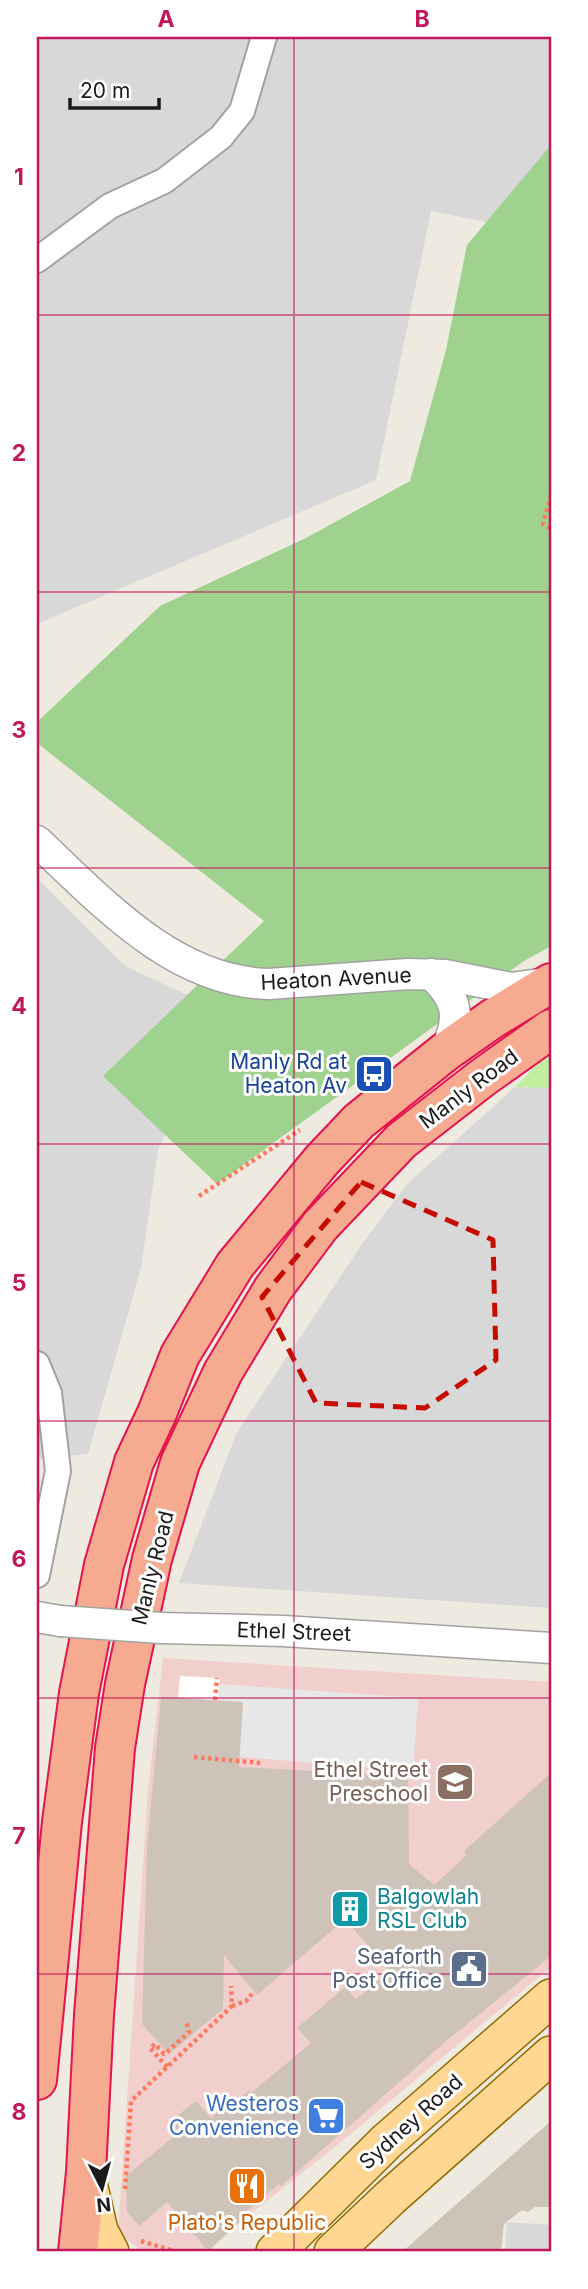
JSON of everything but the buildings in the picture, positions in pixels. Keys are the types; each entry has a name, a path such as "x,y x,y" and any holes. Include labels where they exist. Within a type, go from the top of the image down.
{"highway":[{"name":"Manly Road","path":"37,2080 62,1822 79,1693 104,1565 134,1462 158,1413 180,1355 235,1265 322,1160 359,1121 445,1052 551,983"},
{"name":"Manly Road","path":"78,2252 86,2172 94,2015 115,1748 125,1684 152,1559 180,1463 223,1372 273,1289 320,1226 401,1141 482,1077 551,1030"}],"main road":[{"name":"Sydney Road","path":"275,2252 387,2141 551,1998"},
{"name":"Sydney Road","path":"333,2252 551,2055"},
{"path":"86,2172 99,2231 122,2243"},
{"path":"246,2252 304,2223"}],"street":[{"path":"37,260 110,206 164,181 221,137 242,111 264,37"},
{"name":"Heaton Avenue","path":"37,841 140,934 174,956 222,978 245,984 268,984 431,974 461,977 511,988 551,983"},
{"name":"Heaton Avenue","path":"431,974 451,996 456,1010 453,1035 445,1052"},
{"path":"37,1364 49,1393 58,1471 37,1575"},
{"name":"Ethel Street","path":"48,1619 161,1628 297,1631 551,1648"}],"path":[{"path":"551,495 543,524 551,529"},
{"path":"199,1196 300,1130"},
{"path":"215,1700 217,1678"},
{"path":"194,1757 261,1763"},
{"path":"231,1986 232,2006"},
{"path":"125,2197 131,2101 232,2006 246,2001 252,1994"},
{"path":"167,2067 150,2048 155,2044 164,2054 167,2052 189,2032 186,2020"},
{"path":"122,2243 138,2240 177,2252"}],"highlighted area":[{"path":"361,1182 493,1240 496,1360 425,1408 316,1403 262,1297"}],"shaded area":[{"path":"37,37 551,37 551,160 537,232 431,211 376,480 37,624"},
{"path":"37,878 125,966 222,1011 158,1150 141,1268 88,1454 37,1459"},
{"path":"515,1087 551,1088 551,1608 179,1583 237,1432 360,1247 406,1185"},
{"path":"163,1658 551,1682 551,1967 335,2147 202,2252 144,2252 118,2233 148,1790"},
{"path":"219,1684 418,1698 413,1772 233,1756 240,1745 243,1703 218,1700"},
{"path":"507,2222 551,2225 551,2252 505,2252"}],"green space":[{"path":"551,145 551,946 524,961 217,1184 103,1076 264,921 37,743 37,722 160,606 306,538 410,481 446,350 467,245"},
{"path":"551,1053 551,1088 515,1087 546,1056"}],"pier":[{"path":"180,1676 220,1678 218,1700 178,1698"}],"place":[{"name":"Manly Rd at Heaton Av","path":"374,1074"},
{"name":"Ethel Street Preschool","path":"455,1782"},
{"name":"Balgowlah RSL Club","path":"350,1909"},
{"name":"Seaforth Post Office","path":"469,1969"},
{"name":"Westeros Convenience","path":"326,2116"},
{"name":"Plato's Republic","path":"247,2186"}]}
